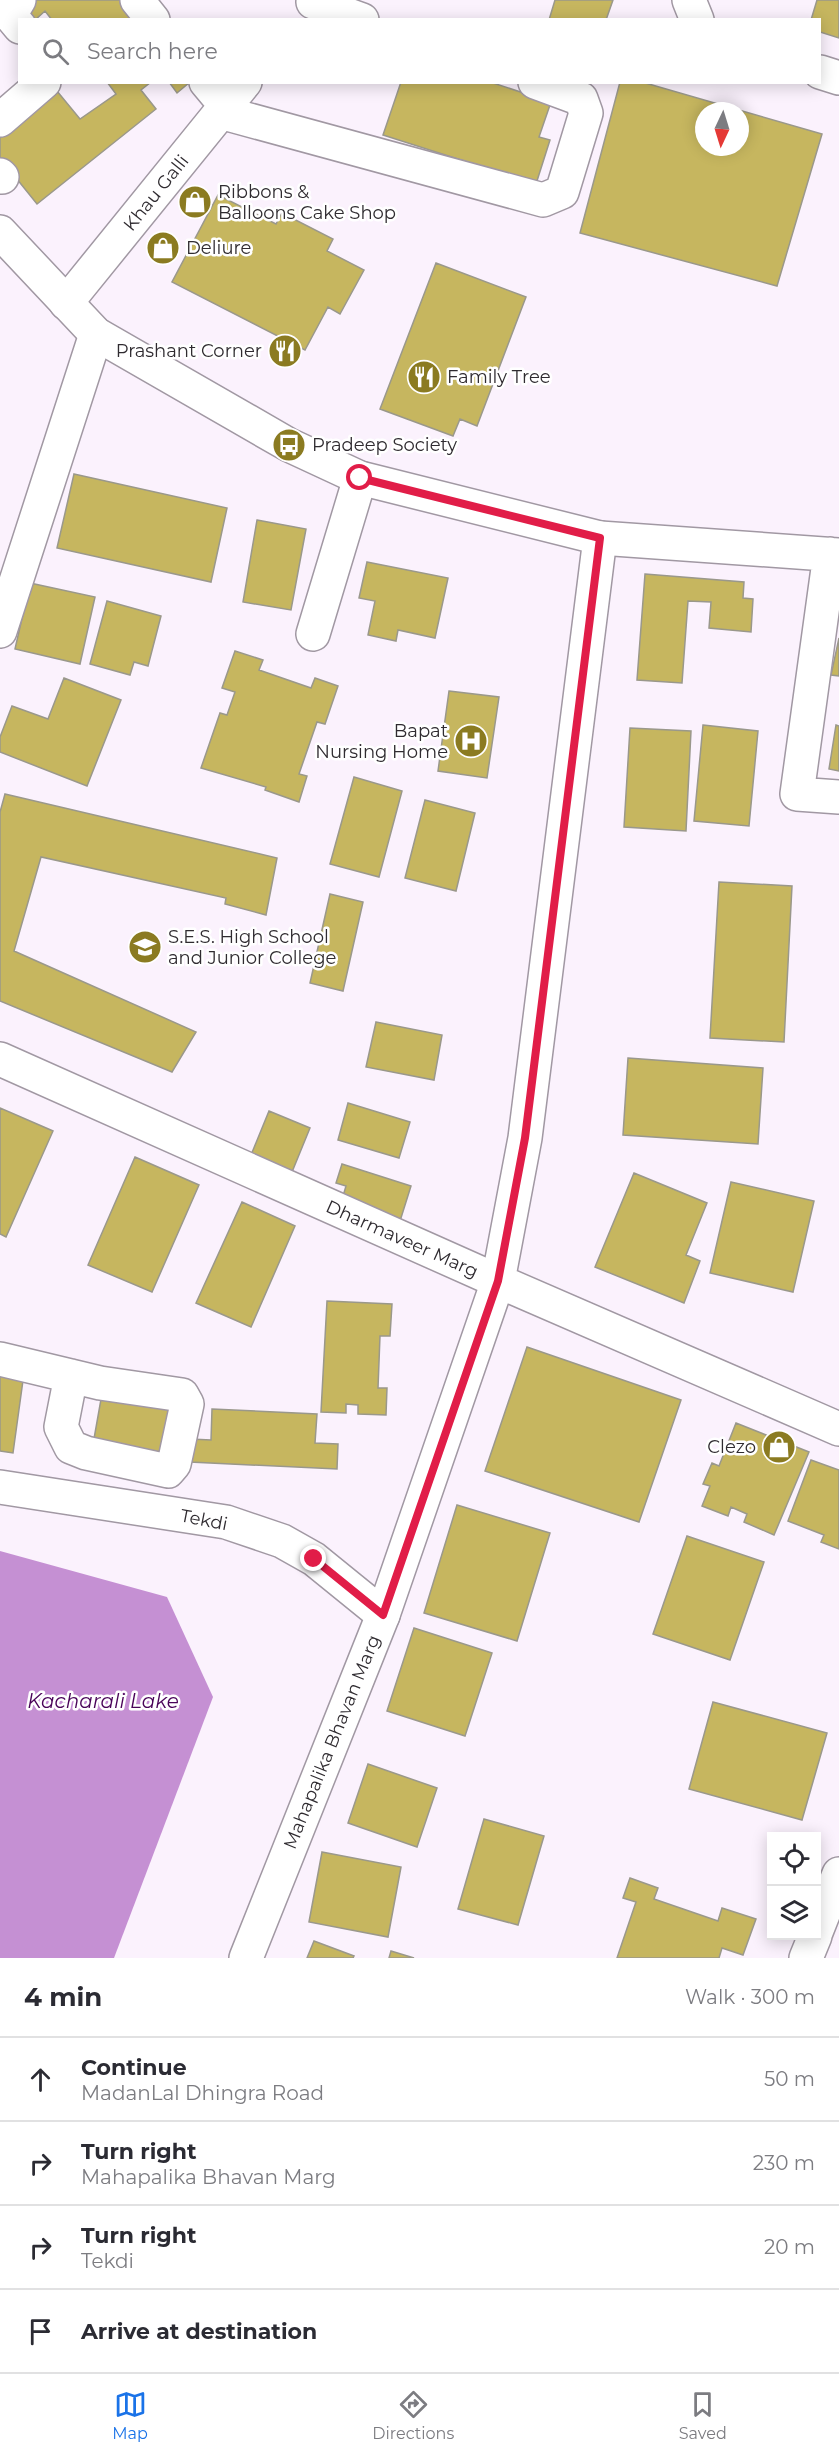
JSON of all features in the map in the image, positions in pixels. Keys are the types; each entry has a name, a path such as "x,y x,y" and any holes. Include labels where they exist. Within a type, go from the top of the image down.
{"street":[{"path":"18,25 10,15 19,0"},
{"path":"136,0 151,18"},
{"path":"689,0 696,18"},
{"path":"309,7 354,18"},
{"path":"821,73 839,78"},
{"path":"0,120 42,84"},
{"path":"225,96 543,200 562,192 586,113 581,99 540,84"},
{"name":"Khau Galli","path":"66,303 225,96"},
{"path":"0,232 96,334 290,445 360,478 600,538 835,554 831,612 797,794 839,797"},
{"path":"0,631 96,334"},
{"path":"314,634 360,478"},
{"name":"Mahapalika Bhavan Marg","path":"246,1958 383,1615 498,1281 525,1138 600,538"},
{"name":"Dharmaveer Marg","path":"0,1059 498,1281 839,1429"},
{"path":"0,1359 71,1376"},
{"name":"Tekdi","path":"0,1486 226,1522 282,1541 314,1559 383,1615"},
{"path":"821,1921 839,1874"},
{"path":"806,1958 814,1940"}],"water":[{"name":"Kacharali Lake","path":"0,1551 167,1597 213,1697 114,1958 0,1958"}],"building":[{"path":"29,0 123,0 138,18 50,18 45,11 37,18 25,18"},
{"path":"555,0 613,0 607,18 550,18"},
{"path":"817,0 839,0 839,38 821,32 821,18 812,18"},
{"path":"108,84 148,84 141,90 156,109 37,204 0,158 0,137 57,91 80,119 116,94"},
{"path":"170,84 188,84 177,93"},
{"path":"400,84 496,84 551,102 539,137 550,140 536,184 383,135"},
{"path":"619,84 649,84 711,102 695,102 695,156 749,156 749,113 822,134 777,286 580,233"},
{"path":"218,195 276,224 282,213 333,239 327,251 364,270 340,314 328,307 305,350 172,282"},
{"path":"436,263 526,297 477,426 460,419 453,436 380,409"},
{"path":"74,474 227,508 211,582 57,548"},
{"path":"257,520 306,529 291,610 243,602"},
{"path":"367,562 448,578 435,638 398,630 396,641 368,635 375,601 359,598"},
{"path":"645,574 744,582 743,598 753,599 751,632 709,628 711,602 688,601 682,683 637,680"},
{"path":"30,583 95,597 80,664 15,649"},
{"path":"107,601 161,616 148,666 134,662 130,675 90,664"},
{"path":"839,638 839,676 831,675"},
{"path":"235,651 263,660 259,670 311,688 315,678 338,686 325,724 317,722 299,774 307,776 299,802 265,790 266,787 201,768 220,713 227,715 235,692 222,688"},
{"path":"64,678 121,700 87,786 0,752 0,737 12,706 48,719"},
{"path":"449,691 499,697 487,778 438,771"},
{"path":"703,725 758,731 749,826 694,821"},
{"path":"836,725 839,726 839,771 829,769"},
{"path":"630,728 691,731 686,831 624,827"},
{"path":"354,777 402,791 379,877 330,864"},
{"path":"5,794 277,858 266,915 225,904 226,898 41,857 14,951 196,1032 172,1072 0,1001 0,812"},
{"path":"425,800 475,813 456,891 405,878"},
{"path":"719,882 792,886 784,1042 710,1038"},
{"path":"330,894 363,902 343,991 310,983"},
{"path":"376,1022 442,1035 434,1080 366,1067"},
{"path":"628,1058 763,1068 758,1144 623,1135"},
{"path":"348,1103 410,1122 399,1158 338,1140"},
{"path":"0,1108 53,1131 6,1237 0,1234"},
{"path":"269,1111 310,1128 292,1172 251,1155"},
{"path":"135,1157 199,1185 152,1292 88,1265"},
{"path":"342,1164 411,1186 400,1221 341,1203 346,1186 336,1183"},
{"path":"634,1173 707,1203 686,1255 700,1261 684,1303 595,1267"},
{"path":"731,1182 814,1201 793,1292 710,1273"},
{"path":"242,1202 295,1226 251,1327 196,1303"},
{"path":"327,1301 392,1304 390,1336 380,1336 378,1388 387,1388 386,1415 358,1414 358,1405 346,1404 346,1413 321,1412"},
{"path":"527,1347 681,1400 639,1522 485,1471"},
{"path":"0,1368 24,1373 13,1453 0,1451"},
{"path":"103,1388 179,1403 167,1464 92,1450"},
{"path":"212,1409 317,1414 315,1443 338,1444 337,1469 190,1462 191,1439 211,1440"},
{"path":"736,1423 809,1452 774,1535 744,1522 747,1514 731,1507 728,1516 702,1506 710,1486 703,1484 712,1463 719,1466"},
{"path":"811,1460 839,1470 839,1549 821,1542 824,1535 788,1521"},
{"path":"457,1505 550,1533 517,1641 424,1613"},
{"path":"687,1536 764,1562 730,1660 653,1634"},
{"path":"414,1628 492,1653 465,1736 387,1711"},
{"path":"713,1702 827,1733 802,1820 689,1789"},
{"path":"368,1764 437,1788 417,1847 348,1823"},
{"path":"484,1819 544,1836 518,1925 458,1909"},
{"path":"322,1852 401,1867 388,1937 309,1922"},
{"path":"630,1878 658,1888 654,1899 718,1921 722,1908 756,1919 743,1955 722,1948 719,1958 617,1958 636,1902 623,1898"},
{"path":"314,1941 354,1956 353,1958 307,1958"},
{"path":"391,1951 414,1958 389,1958"}],"place":[{"name":"Ribbons & Balloons Cake Shop","path":"195,202"},
{"name":"Deliure","path":"163,248"},
{"name":"Prashant Corner","path":"285,351"},
{"name":"Family Tree","path":"424,377"},
{"name":"Pradeep Society","path":"289,445"},
{"name":"Bapat Nursing Home","path":"471,741"},
{"name":"S.E.S. High School and Junior College","path":"145,947"},
{"name":"Clezo","path":"779,1447"}],"route":[{"path":"314,1559 383,1615 498,1281 525,1138 600,538 360,478"}]}
